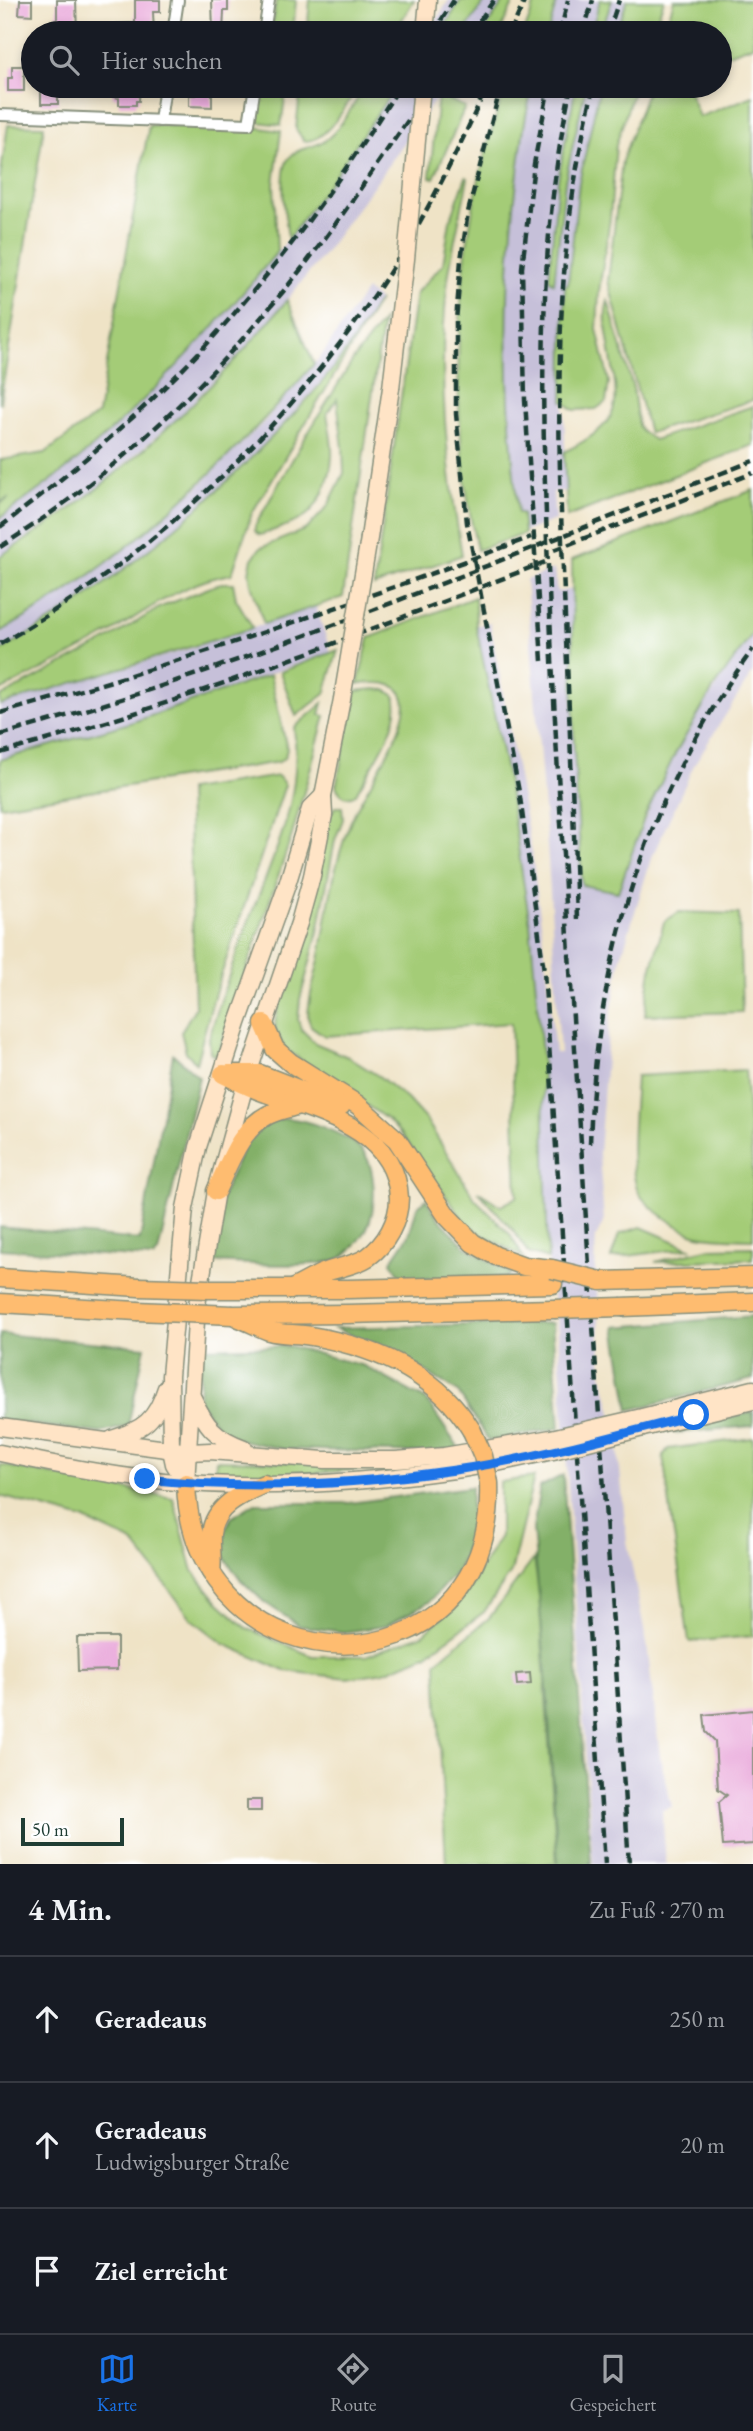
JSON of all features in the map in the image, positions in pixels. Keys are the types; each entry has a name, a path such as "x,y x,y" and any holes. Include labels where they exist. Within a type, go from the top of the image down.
{"highway":[{"path":"264,1024 275,1049 290,1063 358,1105 397,1140 447,1216 473,1243 496,1256 553,1276"},
{"path":"223,1074 247,1079 300,1105 341,1121 375,1143 394,1173 399,1205 389,1235 379,1247 366,1258 325,1272 290,1290"},
{"path":"247,1079 271,1077 379,1123"},
{"path":"216,1191 251,1127 268,1115 300,1105"},
{"path":"0,1278 139,1287 290,1290 553,1276 601,1281 753,1277"},
{"path":"0,1303 233,1315 753,1302"},
{"path":"186,1483 192,1531 200,1554 237,1604 259,1621 285,1634 321,1644 376,1642 423,1621 461,1588 476,1564 485,1538 490,1512 489,1483 482,1456 472,1431 446,1396 426,1379 401,1365 341,1342 309,1335 271,1332 233,1315"},
{"path":"211,1572 214,1553 211,1534 219,1514 234,1498 264,1484"}],"main road":[{"path":"426,21 428,0"},
{"path":"186,1483 197,1305 216,1191 264,1024 299,923 324,815 323,796 369,538 391,388 407,258 421,98"},
{"path":"186,1483 174,1464 171,1450 170,1376 185,1208 198,1147 310,809 323,796"},
{"path":"104,1441 130,1434 150,1420 160,1406 170,1376"},
{"path":"0,1453 80,1469 186,1483 324,1483 455,1470 643,1422 753,1389"},
{"path":"192,1397 200,1415 213,1432 231,1444 258,1456"},
{"path":"643,1422 753,1401"},
{"path":"0,1427 171,1450 258,1456 396,1460 552,1445"}],"street":[{"path":"175,21 178,0"},
{"path":"266,21 269,0"},
{"path":"160,121 163,98"},
{"path":"0,115 249,124 253,98"}],"shaded area":[{"path":"449,0 505,0 490,21 436,21"},
{"path":"557,0 600,0 594,21 551,21"},
{"path":"612,0 627,0 620,21 605,21"},
{"path":"388,98 436,98 325,253 260,333 176,419 98,487 0,556 0,518 80,458 233,306 299,226"},
{"path":"530,98 574,98 558,180 554,282 565,181 583,98 597,98 579,183 568,284 563,364 566,491 553,492 555,520 524,532 523,513 518,513 513,471 506,329 511,230"},
{"path":"366,290 379,300 335,366 275,434 207,502 121,574 0,651 0,632 112,560 196,489 264,422 322,355"},
{"path":"554,569 557,592 573,589 574,749 582,885 633,849 661,781 689,728 753,633 753,672 695,763 651,859 621,958 609,1025 599,1154 604,1221 596,1237 595,1257 602,1373 616,1429 627,1541 647,1644 660,1757 672,1807 662,1810 666,1864 593,1864 558,1332 547,1251 542,1055 535,971 530,924 476,626 490,622 532,854 555,1053 560,1053 526,580"},
{"path":"316,607 331,652 133,722 0,760 0,705 189,649"}],"green space":[{"path":"276,0 296,0 294,21 273,21"},
{"path":"310,0 414,0 401,21 308,21"},
{"path":"461,0 486,0 471,21 448,21"},
{"path":"505,0 515,0 505,21 490,21"},
{"path":"536,0 557,0 551,21 528,21"},
{"path":"600,0 612,0 605,21 594,21"},
{"path":"627,0 664,0 656,21 620,21"},
{"path":"674,0 753,0 753,45 732,53 732,21 668,21"},
{"path":"753,96 753,400 649,433 608,281 622,161 645,98 692,98 699,117"},
{"path":"261,98 285,98 281,125 257,122"},
{"path":"300,98 351,98 321,136 304,141 296,129"},
{"path":"358,98 388,98 288,239 283,185 289,158 292,154 323,142 343,121"},
{"path":"438,98 445,98 465,107 434,178 430,177"},
{"path":"502,98 530,98 512,222 507,347 510,430 518,513 522,513 524,534 477,550 467,493 458,376 466,257 475,198"},
{"path":"574,98 583,98 565,181 554,283 549,279 558,180"},
{"path":"597,98 631,98 616,145 610,219 599,291 597,329 609,382 606,402 596,409 574,410 563,401 565,285 568,284 579,183"},
{"path":"8,125 44,126 0,404 0,178"},
{"path":"149,125 254,127 281,131 274,184 277,252 208,333 134,409 71,465 0,518 0,504 9,498 0,502 0,460 45,453 98,414"},
{"path":"466,177 468,178 449,274 443,355 448,456 462,555 374,586 416,293 443,264 450,221"},
{"path":"287,300 314,364 244,440 169,512 88,576 45,606 0,632 0,556 80,502 154,440 224,372"},
{"path":"379,300 252,513 232,574 180,591 89,645 0,691 0,651 34,632 98,589 159,542 217,491 314,392 341,358"},
{"path":"608,301 633,388 641,431 654,440 753,406 753,445 567,517 564,452 600,429 609,419 614,407 616,394 606,320"},
{"path":"383,321 343,597 264,624 251,584 249,572 252,559 260,548 307,529 328,506 344,473 337,399 327,413 332,457 329,474 314,508 291,524 260,535 255,531 255,526 353,360"},
{"path":"753,490 753,633 712,691 675,754 645,816 618,892 582,885 574,749 572,560"},
{"path":"221,583 233,583 236,599 253,628 0,705 0,697 102,643 161,607"},
{"path":"475,597 476,626 506,771 530,924 542,1055 548,1259 528,1253 514,1231 478,1191 501,1206 517,1197 511,1023 325,1036 311,1026 308,1018 342,845 356,810 395,738 404,710 404,699 397,688 385,684 358,684 369,638"},
{"path":"338,650 325,694 296,716 280,672"},
{"path":"270,675 287,749 285,757 279,762 0,806 0,760 133,722"},
{"path":"386,690 395,696 394,719 383,747 356,794 346,796 341,794 336,786 356,691"},
{"path":"323,703 320,715 325,716 292,835 219,1050 214,1056 210,1052 209,1038 238,949 277,850 290,803 296,754 294,728"},
{"path":"278,776 285,785 215,993 196,1063 186,1052 181,1032 195,1008 188,790"},
{"path":"336,807 342,807 343,819 335,840 318,932 300,999 298,1020 301,1029 315,1043 348,1057 380,1077 407,1099 427,1121 475,1199 510,1234 523,1257 479,1233 462,1218 402,1135 388,1120 284,1048 276,1031 275,1021 329,815"},
{"path":"679,912 739,914 742,1012 645,1015 650,975 664,922"},
{"path":"173,1054 199,1077 158,1253 153,1258 0,1249 0,1227 140,1240"},
{"path":"745,1070 753,1173 753,1239 698,1235 664,1217 648,1204 638,1191 632,1151 636,1076"},
{"path":"285,1118 334,1132 352,1142 365,1154 372,1175 374,1198 365,1232 347,1253 328,1262 277,1265 211,1262 221,1198 247,1139 273,1120"},
{"path":"426,1199 438,1218 466,1247 511,1274 507,1277 403,1279 391,1262 409,1235 417,1207"},
{"path":"641,1227 690,1248 611,1258 619,1234"},
{"path":"753,1247 753,1259 655,1262 710,1248"},
{"path":"753,1316 753,1379 629,1410 615,1327"},
{"path":"552,1323 560,1428 489,1441 458,1392 393,1351 333,1328"},
{"path":"0,1334 145,1347 128,1426 100,1433 0,1420"},
{"path":"289,1346 364,1366 426,1400 459,1449 428,1453 282,1449 224,1436 199,1401 201,1348"},
{"path":"753,1412 753,1426 673,1433 746,1413"},
{"path":"753,1438 753,1636 689,1642 663,1456 668,1449"},
{"path":"216,1460 406,1465 294,1475 215,1476"},
{"path":"0,1465 173,1498 193,1571 218,1602 246,1628 312,1656 366,1656 424,1634 465,1595 500,1536 500,1482 534,1477 511,1572 484,1612 426,1655 384,1672 347,1678 285,1671 224,1644 192,1619 133,1542 83,1519 0,1496"},
{"path":"563,1475 591,1864 558,1864 547,1688 533,1529 540,1487"},
{"path":"471,1487 471,1533 458,1570 429,1602 385,1626 344,1632 300,1626 264,1602 240,1579 224,1557 222,1536 231,1518 255,1503 349,1503"},
{"path":"534,1559 539,1593 557,1864 446,1864 436,1662 489,1618"}],"building":[{"path":"20,0 32,0 32,15 19,14"},
{"path":"57,0 76,0 77,21 51,21 57,20"},
{"path":"135,0 160,0 160,12 153,12 153,21 135,21"},
{"path":"212,0 228,0 228,11 224,11 224,21 213,21"},
{"path":"12,66 21,66 21,91 8,91 8,78 12,78"},
{"path":"41,98 58,98 58,104 41,104"},
{"path":"119,98 139,98 136,105 119,105"},
{"path":"189,98 212,98 212,107 189,106"},
{"path":"77,1637 117,1637 117,1670 78,1671"},
{"path":"530,1673 531,1684 517,1685 516,1674"},
{"path":"753,1710 753,1844 723,1846 719,1802 727,1795 718,1789 715,1741 706,1732 704,1715"},
{"path":"247,1800 261,1800 261,1811 247,1811"}],"railway":[{"path":"441,21 454,0"},
{"path":"479,21 494,0"},
{"path":"515,21 525,0"},
{"path":"563,21 568,0"},
{"path":"587,21 593,0"},
{"path":"612,21 619,0"},
{"path":"0,527 64,477 125,424 211,339 303,228 392,98"},
{"path":"0,547 45,517 131,450 210,374 247,334 316,250 425,98"},
{"path":"0,644 55,610 158,534 252,446 296,398 374,296 406,245 449,167 481,98"},
{"path":"498,98 468,212 461,260 456,321 456,414 467,523 520,797 544,971 605,1864"},
{"path":"542,661 525,400 522,268 534,164 547,98"},
{"path":"569,98 552,200 547,256 543,369 545,483 560,815 629,1864"},
{"path":"577,919 561,508 559,386 571,207 591,98"},
{"path":"0,735 96,707 286,642 753,461"},
{"path":"554,550 753,473"},
{"path":"0,713 267,631 531,537"},
{"path":"0,753 207,689 545,562"},
{"path":"590,1144 594,1077 603,1011 615,946 633,883 655,822 682,763 715,705 753,649"}],"route":[{"path":"145,1479 205,1484 264,1484 388,1478 455,1470 553,1451 694,1415"}]}
